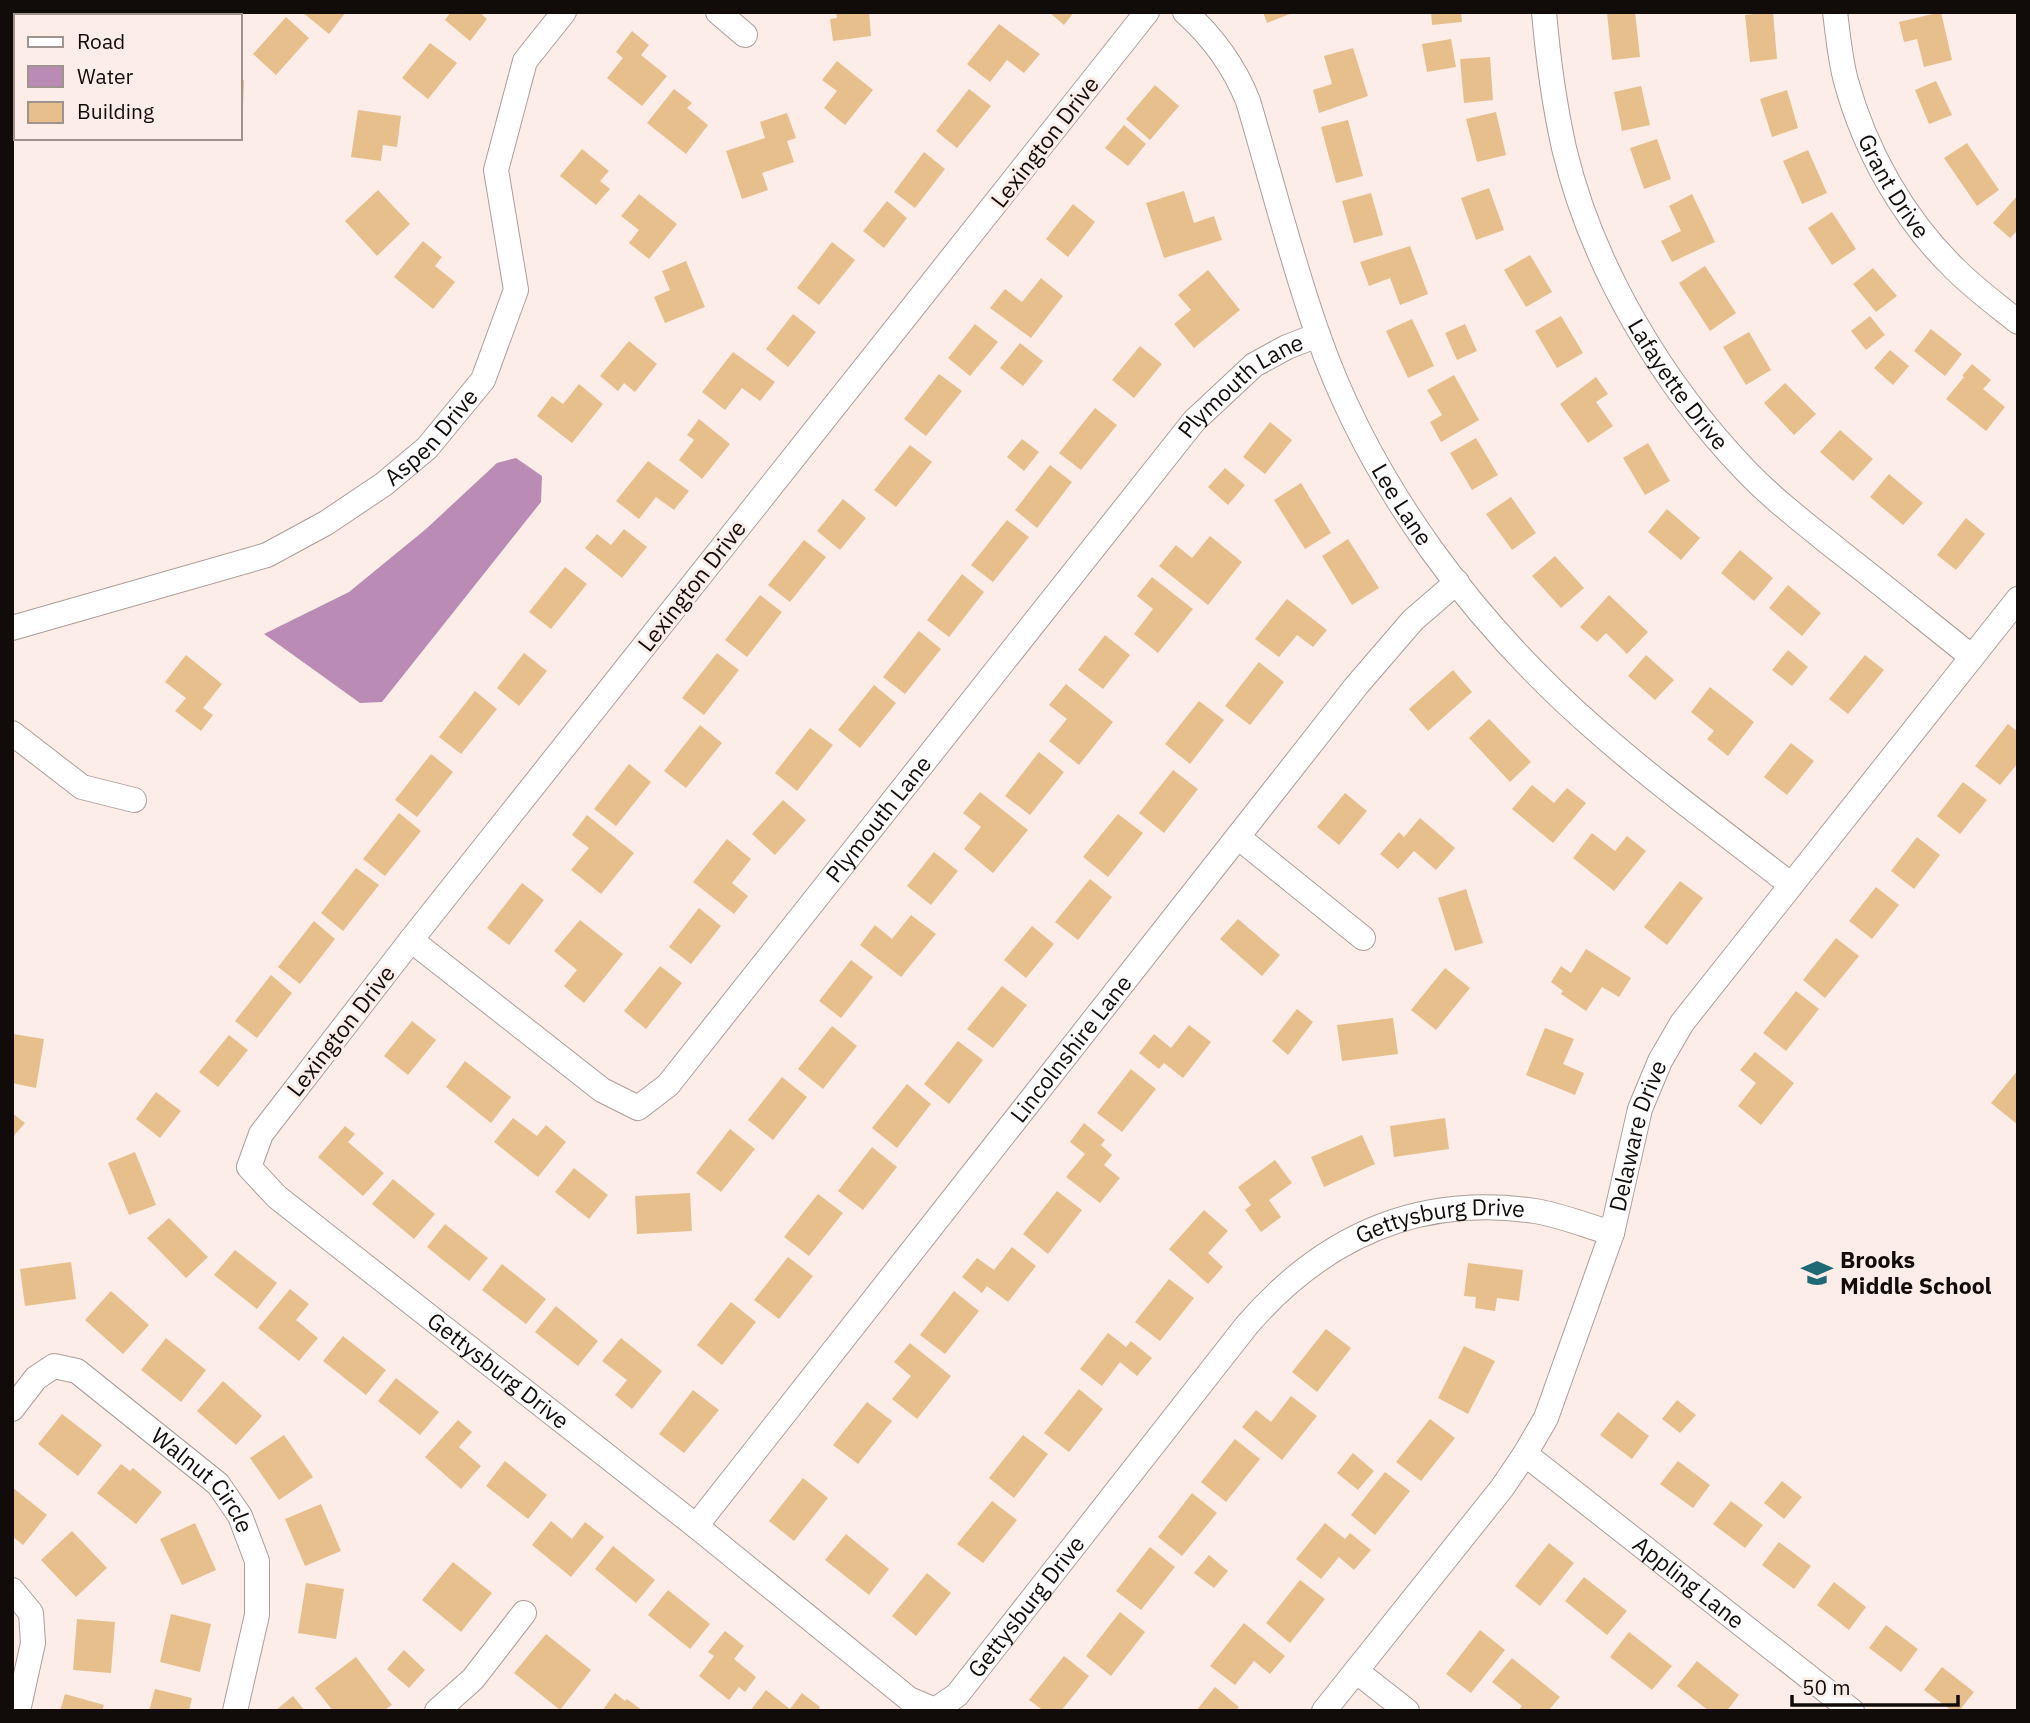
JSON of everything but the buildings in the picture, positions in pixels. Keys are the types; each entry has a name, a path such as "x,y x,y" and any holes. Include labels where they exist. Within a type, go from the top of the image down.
{"street":[{"name":"Aspen Drive","path":"12,628 267,555 326,523 384,484 427,448 483,380 516,290 496,170 525,61 564,12"},
{"path":"718,12 745,35"},
{"name":"Lexington Drive","path":"249,1167 261,1134 411,940 1147,12"},
{"name":"Lee Lane","path":"1185,12 1205,30 1220,49 1248,101 1318,335 1340,388 1387,482 1457,582 1525,662 1594,729 1790,884"},
{"name":"Lafayette Drive","path":"1544,12 1554,99 1574,182 1613,282 1661,365 1709,429 1748,473 1788,510 1972,657"},
{"name":"Grant Drive","path":"1835,12 1846,82 1863,130 1894,191 1913,221 1955,270 2018,322"},
{"name":"Plymouth Lane","path":"411,940 602,1090 638,1108 668,1085 1194,421 1254,365 1287,347 1318,335"},
{"name":"Lincolnshire Lane","path":"696,1526 1387,649 1413,621 1457,582"},
{"name":"Delaware Drive","path":"1324,1711 1502,1488 1546,1418 1612,1233 1640,1109 1660,1061 1682,1023 2018,599"},
{"path":"12,733 82,787 134,800"},
{"path":"1238,837 1363,938"},
{"name":"Gettysburg Drive","path":"249,1167 277,1197 696,1526 909,1699 935,1710 957,1695 1247,1325 1293,1277 1320,1257 1354,1237 1384,1224 1417,1214 1453,1208 1536,1211 1612,1233"},
{"name":"Walnut Circle","path":"12,1409 36,1378 54,1366 77,1371 218,1483 240,1516 257,1561 257,1615 235,1711"},
{"name":"Appling Lane","path":"1525,1454 1852,1711"},
{"path":"12,1590 31,1613 33,1643 19,1711"},
{"path":"437,1711 473,1679 524,1613"},
{"path":"1356,1671 1407,1711"}],"water":[{"path":"516,458 542,476 541,502 382,702 360,703 264,634 349,592 426,529 497,463"}],"place":[{"name":"Brooks Middle School","path":"1817,1273"}]}
